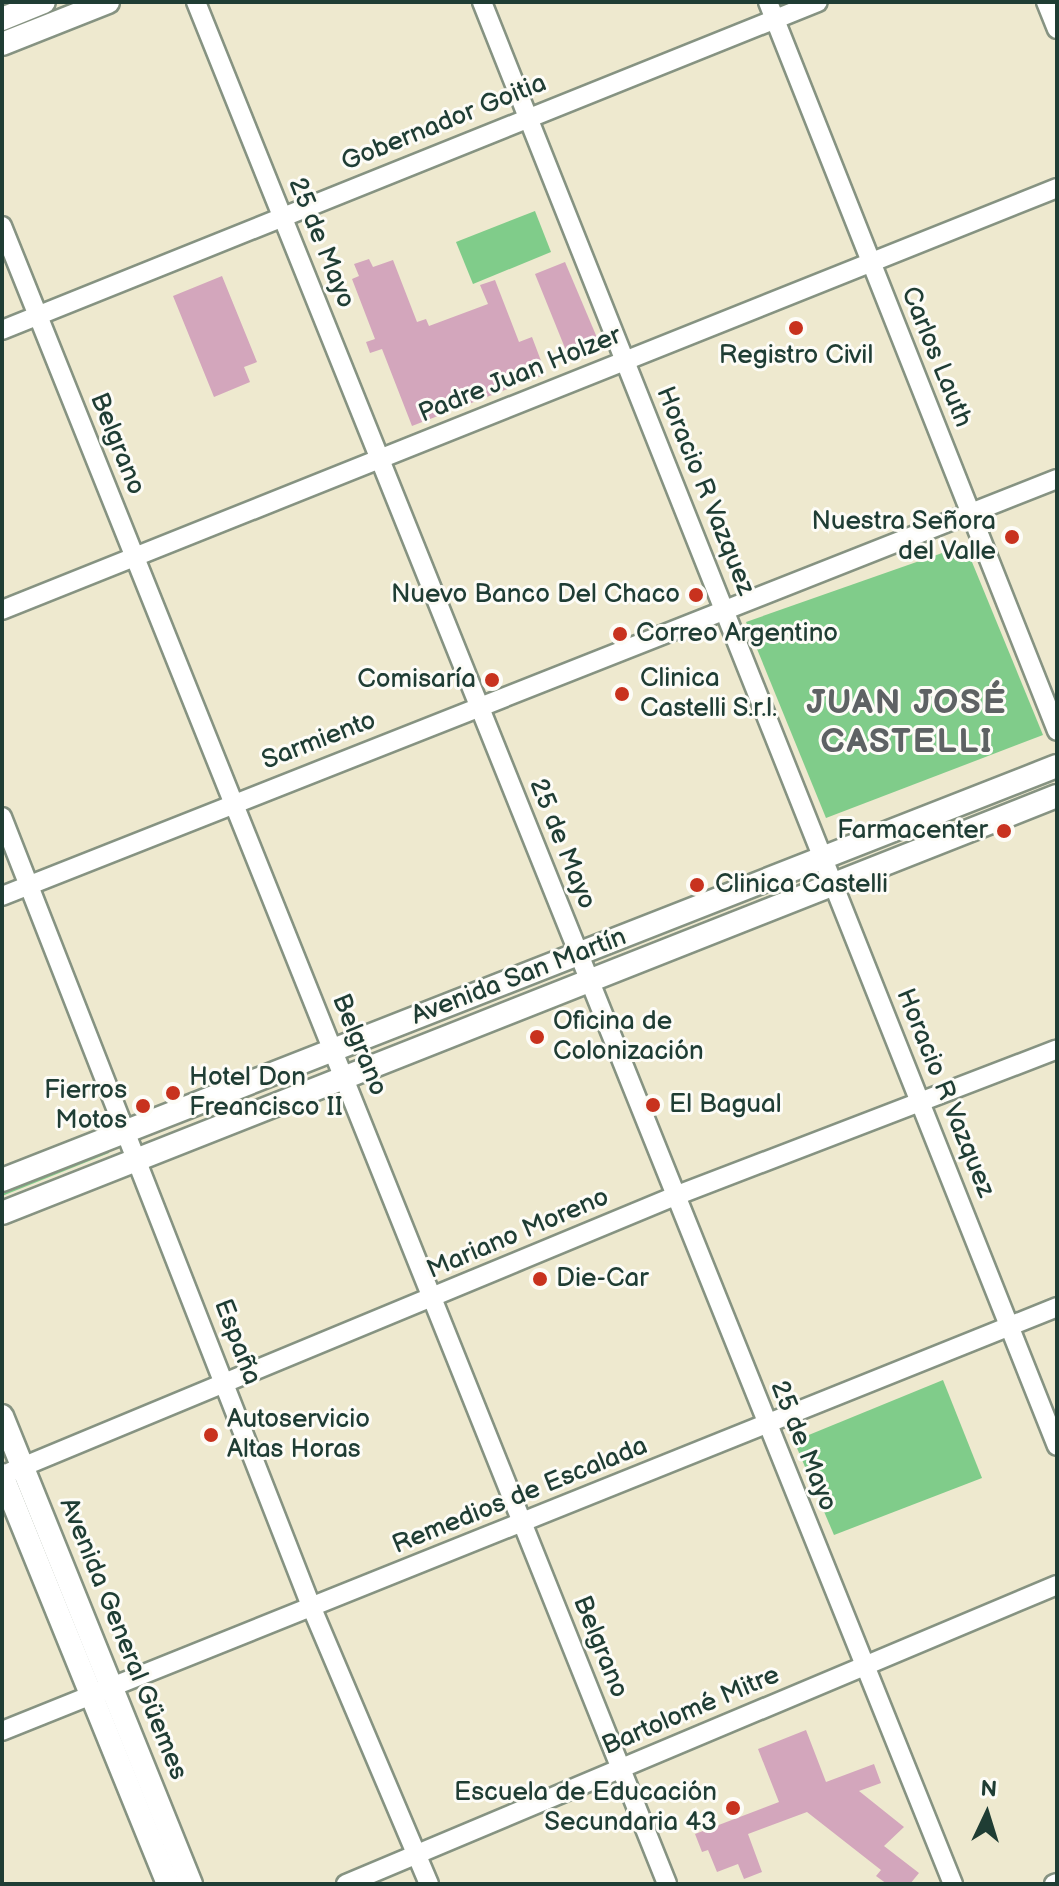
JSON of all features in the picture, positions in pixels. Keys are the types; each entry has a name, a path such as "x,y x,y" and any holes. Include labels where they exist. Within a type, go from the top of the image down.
{"main road":[{"path":"2,19 44,2"},
{"path":"2,44 108,2"},
{"name":"Avenida San Martín","path":"2,1180 1057,766"},
{"name":"Avenida San Martín","path":"2,1213 342,1074 589,981 1057,796"},
{"name":"Avenida General Güemes","path":"2,1416 7,1474 168,1884"},
{"name":"Avenida General Güemes","path":"7,1474 113,1683 191,1884"}],"street":[{"name":"25 de Mayo","path":"196,2 953,1884"},
{"name":"Horacio R Vazquez","path":"482,2 1057,1446"},
{"name":"Gobernador Goitia","path":"2,330 527,116 772,10 818,2"},
{"path":"1046,2 1057,29"},
{"name":"Carlos Lauth","path":"772,10 1057,731"},
{"name":"Padre Juan Holzer","path":"2,610 1057,188"},
{"name":"Belgrano","path":"2,226 667,1884"},
{"name":"Sarmiento","path":"2,896 233,801 1057,479"},
{"name":"España","path":"2,817 139,1158 311,1606 429,1884"},
{"name":"Mariano Moreno","path":"7,1474 675,1196 1057,1049"},
{"name":"Remedios de Escalada","path":"2,1731 113,1683 523,1524 1057,1307"},
{"name":"Bartolomé Mitre","path":"346,1884 1057,1585"}],"green space":[{"path":"535,211 551,252 473,284 456,242"},
{"path":"965,545 1043,735 826,818 746,622"},
{"path":"110,1145 109,1153 2,1196 2,1184"},
{"path":"943,1380 982,1478 834,1535 794,1441"}],"building":[{"path":"369,259 373,267 393,260 417,322 426,319 429,326 488,304 480,285 495,280 519,342 532,337 546,374 412,426 382,349 370,353 366,342 375,339 352,279 359,276 354,264"},
{"path":"565,262 598,340 567,353 535,274"},
{"path":"222,276 257,362 244,367 250,382 214,397 173,296"},
{"path":"806,1730 826,1782 874,1764 881,1783 859,1791 904,1827 884,1846 919,1873 910,1884 887,1884 876,1876 881,1870 807,1812 748,1834 762,1872 744,1879 738,1864 717,1872 708,1850 702,1852 695,1834 779,1802 758,1749"}],"place":[{"name":"Registro Civil","path":"796,328"},
{"name":"Nuestra Señora del Valle","path":"1012,537"},
{"name":"Nuevo Banco Del Chaco","path":"696,595"},
{"name":"Correo Argentino","path":"620,634"},
{"name":"Comisaría","path":"492,680"},
{"name":"Clinica Castelli S.r.l.","path":"622,694"},
{"name":"Farmacenter","path":"1004,831"},
{"name":"Clinica Castelli","path":"697,885"},
{"name":"Oficina de Colonización","path":"537,1037"},
{"name":"Hotel Don Freancisco II","path":"173,1093"},
{"name":"El Bagual","path":"653,1105"},
{"name":"Fierros Motos","path":"143,1106"},
{"name":"Die-Car","path":"540,1279"},
{"name":"Autoservicio Altas Horas","path":"211,1435"},
{"name":"Escuela de Educación Secundaria 43","path":"733,1808"}],"district":[{"name":"JUAN JOSÉ CASTELLI","path":"907,722"}]}
